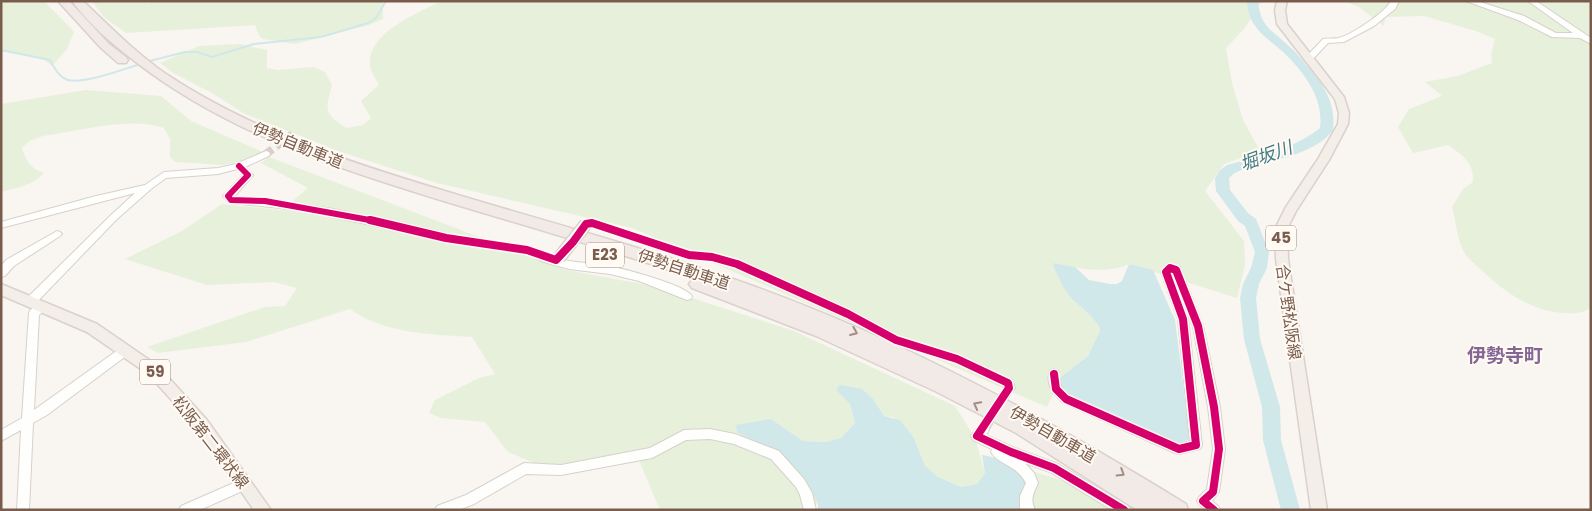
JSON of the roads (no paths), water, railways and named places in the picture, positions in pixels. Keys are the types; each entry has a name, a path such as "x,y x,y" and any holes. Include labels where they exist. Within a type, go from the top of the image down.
{"highway":[{"name":"伊勢自動車道","path":"64,1 105,46 139,73 179,100 273,147 360,179 683,279 813,327 910,371 1021,428 1154,510"},
{"name":"伊勢自動車道","path":"77,1 117,42 162,78 209,106 251,126 282,140 368,172 698,273 860,335 964,384 1028,418 1095,457 1179,510"}],"main road":[{"name":"合ケ野松阪線","path":"1282,1 1280,10 1282,24 1340,99 1344,112 1343,124 1323,160 1290,210 1281,229 1282,259 1320,510"},
{"name":"松阪第二環状線","path":"1,289 92,328 153,370 202,424 263,510"}],"street":[{"path":"1308,59 1326,41 1341,40 1371,24 1392,7 1395,1"},
{"path":"1469,1 1521,18 1555,35 1579,36"},
{"path":"1531,1 1556,16 1579,36 1591,42"},
{"path":"24,510 34,313 37,303 113,218 164,175 218,171 239,166 266,154"},
{"path":"239,166 248,175 228,196 231,200 265,201 369,220 446,238 527,250 558,259 571,266 591,266 644,278 687,296"},
{"path":"1,225 148,187"},
{"path":"558,259 586,224 592,224 689,254 712,257 737,264 848,314 896,340 985,370 1008,382 1009,388"},
{"path":"1,273 10,263 57,234"},
{"path":"1054,374 1056,389 1066,399 1179,449 1196,445 1183,319 1166,272 1170,268 1176,270 1198,326 1214,407 1219,449 1213,492 1203,501 1214,510"},
{"path":"1,436 28,418 43,411 126,350"},
{"path":"1029,510 1025,507 1026,496 1032,483 1029,474 1023,466 976,442 980,433 1011,452 1054,468 1079,485 1124,510"},
{"path":"441,510 470,500 524,468 562,470 652,453 684,435 710,434 735,439 775,455 800,483 806,493 810,510"},
{"path":"185,510 245,484"}],"water":[{"path":"1053,263 1075,267 1089,280 1110,284 1117,284 1122,281 1129,264 1153,270 1175,320 1190,439 1179,443 1056,388 1062,376 1088,356 1100,331 1099,326 1090,315 1071,298 1064,288"},
{"path":"840,385 862,389 873,399 884,416 900,420 914,438 925,466 938,477 961,487 977,484 985,473 982,455 999,459 1011,465 1025,480 1026,494 1019,498 1024,510 818,510 818,503 809,488 797,479 767,448 737,432 736,425 771,419 803,441 826,442 841,438 855,423 850,404 836,390"}],"waterway":[{"path":"146,62 185,52 197,52 212,57 254,44 321,37 368,23 376,18 386,1"},
{"name":"堀坂川","path":"1252,1 1258,24 1289,52 1312,79 1324,98 1327,113 1326,130 1318,137 1282,154 1232,168 1222,178 1223,191 1243,217 1251,223 1262,252 1259,268 1251,284 1248,298 1252,339 1271,407 1272,440 1291,510"},
{"path":"1,50 50,60 59,75 65,79 76,81 94,78 141,64"}],"tunnel":[{"path":"266,154 294,133"},
{"path":"983,430 1009,388"}],"district":[{"name":"伊勢寺町","path":"1505,355"}]}
